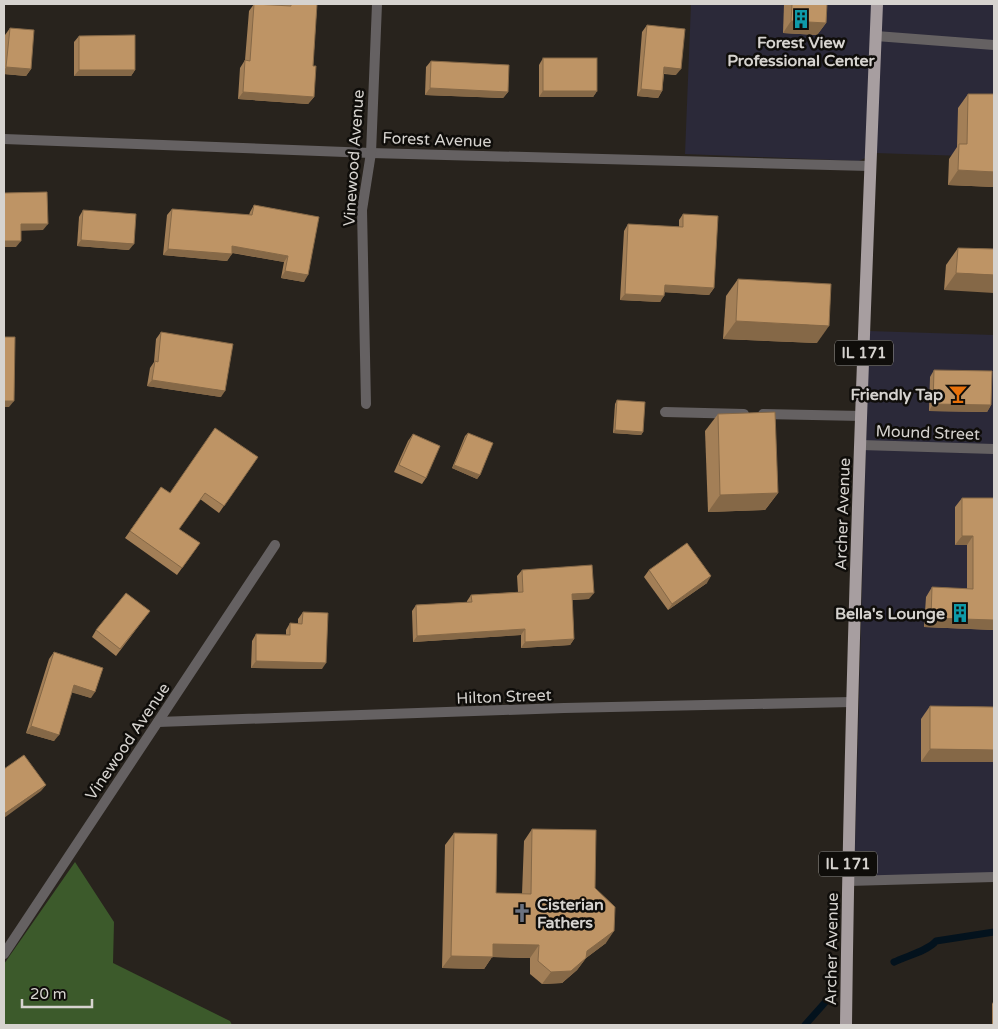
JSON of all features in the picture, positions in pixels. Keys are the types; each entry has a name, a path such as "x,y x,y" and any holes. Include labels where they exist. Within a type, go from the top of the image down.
{"main road":[{"name":"Archer Avenue","path":"846,1025 852,702 869,166 877,4"}],"street":[{"name":"Vinewood Avenue","path":"366,404 362,210 372,153 377,4"},
{"path":"876,36 994,45"},
{"name":"Forest Avenue","path":"4,139 372,153 869,166"},
{"path":"665,412 862,416"},
{"name":"Mound Street","path":"861,445 994,449"},
{"name":"Vinewood Avenue","path":"4,954 275,545"},
{"name":"Hilton Street","path":"158,722 554,709 852,702"},
{"path":"848,880 994,877"}],"shaded area":[{"path":"691,4 994,4 994,157 875,153 859,161 685,154"},
{"path":"869,331 994,335 994,874 854,881"}],"green space":[{"path":"75,862 114,922 113,963 230,1021 232,1025 4,1025 4,964"}],"building":[{"path":"254,4 291,6 291,4 317,4 313,66 316,66 314,97 243,92 245,60 250,61"},
{"path":"792,4 827,4 826,23 791,21"},
{"path":"647,25 685,29 681,69 664,67 662,91 641,89"},
{"path":"10,28 34,30 31,69 6,67"},
{"path":"135,35 135,70 79,70 79,36"},
{"path":"543,58 597,58 597,91 543,91"},
{"path":"431,61 509,65 508,92 430,88"},
{"path":"968,94 994,94 994,172 958,170 959,144 967,144"},
{"path":"47,192 48,224 21,224 21,241 4,241 4,193"},
{"path":"254,205 319,217 308,275 285,271 288,256 232,246 232,254 168,249 172,209 252,215"},
{"path":"83,210 136,214 134,244 81,240"},
{"path":"683,214 718,216 714,288 665,285 664,296 625,294 628,224 683,227"},
{"path":"958,248 994,249 994,275 956,273"},
{"path":"738,279 831,284 829,326 736,321"},
{"path":"161,332 233,344 225,391 152,380 155,361 158,362"},
{"path":"4,337 15,337 14,401 4,401"},
{"name":"Friendly Tap","path":"934,370 992,371 991,405 933,404"},
{"path":"617,400 645,402 643,432 615,430"},
{"path":"775,412 778,493 720,495 718,414"},
{"path":"215,428 258,457 224,506 205,493 179,529 200,543 182,568 130,531 161,487 170,493"},
{"path":"468,433 493,443 480,475 454,465"},
{"path":"413,434 440,446 426,478 399,465"},
{"path":"962,498 994,498 994,620 931,618 932,587 973,589 973,536 962,536"},
{"path":"687,543 711,576 672,604 649,570"},
{"path":"592,565 594,593 572,594 574,639 525,642 525,629 417,636 416,605 472,602 471,595 523,592 522,570"},
{"path":"126,593 150,611 120,649 96,630"},
{"path":"303,612 328,613 326,663 256,661 256,634 290,635 290,623 302,624"},
{"path":"54,652 103,668 95,692 74,685 59,735 31,726"},
{"path":"930,706 994,707 994,750 930,749"},
{"path":"24,755 46,785 4,814 4,769"},
{"name":"Cisterian Fathers","path":"532,829 596,830 595,888 615,907 614,931 587,951 586,958 571,971 551,972 538,961 539,945 493,944 493,957 451,956 454,833 497,834 496,893 531,894"}],"waterway":[{"path":"894,962 922,950 936,941 994,932"},
{"path":"805,1025 829,998"}],"place":[{"name":"Forest View Professional Center","path":"801,19"},
{"name":"Friendly Tap","path":"958,394"},
{"name":"Bella's Lounge","path":"960,613"},
{"name":"Cisterian Fathers","path":"522,913"}]}
